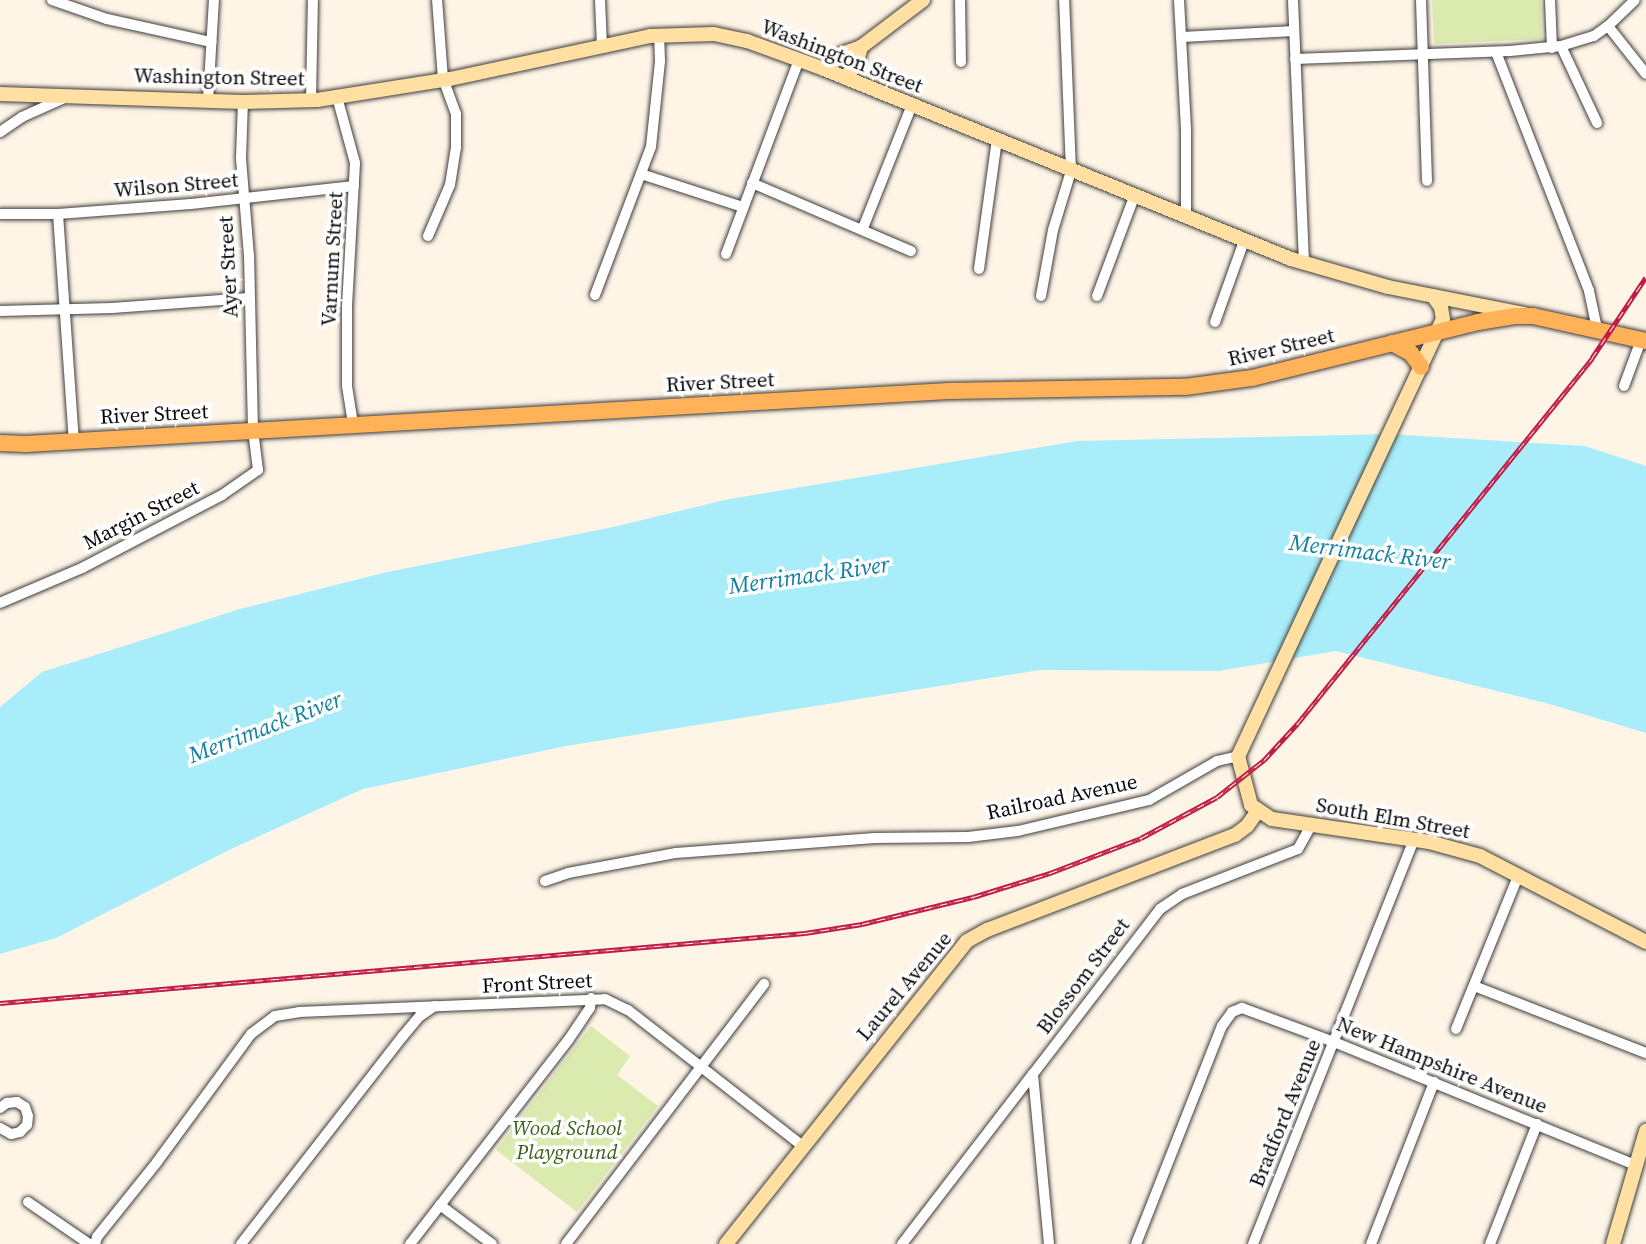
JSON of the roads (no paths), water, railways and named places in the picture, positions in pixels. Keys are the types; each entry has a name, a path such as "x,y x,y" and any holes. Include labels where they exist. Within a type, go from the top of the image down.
{"main road":[{"name":"Washington Street","path":"1438,332 1498,318 1533,316 1644,340"},
{"name":"River Street","path":"0,443 948,391 1185,387 1252,378 1438,332"},
{"path":"1392,343 1409,352 1421,368"}],"street":[{"path":"52,0 107,19 211,42"},
{"path":"208,100 214,0"},
{"path":"311,100 313,0"},
{"path":"428,236 450,185 456,148 456,114 443,79 437,0"},
{"path":"600,0 602,46"},
{"path":"960,0 961,62"},
{"path":"1041,296 1053,230 1071,171 1063,0"},
{"path":"1179,0 1186,131 1186,218"},
{"path":"1293,0 1304,264"},
{"path":"1421,0 1427,181"},
{"path":"1550,0 1556,47 1597,123"},
{"path":"1296,59 1496,52 1556,47 1594,36 1635,0"},
{"path":"824,69 845,53 861,47 914,3"},
{"path":"1608,26 1646,75"},
{"path":"1182,37 1294,30"},
{"path":"595,295 641,174 653,133 659,35"},
{"name":"Washington Street","path":"0,94 243,102 311,100 443,79 659,35 731,37 824,69 1304,264 1433,296 1533,316"},
{"path":"846,78 857,62 861,47"},
{"path":"1496,52 1589,290 1597,330"},
{"path":"726,254 799,60"},
{"path":"0,132 22,117 65,97"},
{"name":"Varnum Street","path":"338,97 355,163 347,308 347,386 353,424"},
{"name":"Ayer Street","path":"243,102 241,158 253,430"},
{"path":"863,228 912,105"},
{"path":"979,269 997,140"},
{"path":"641,174 743,207"},
{"path":"752,183 911,250"},
{"name":"Wilson Street","path":"0,214 58,214 244,200 354,186"},
{"path":"1097,296 1134,197"},
{"path":"58,214 74,440"},
{"path":"1215,322 1244,241"},
{"path":"1258,811 1251,805 1241,751 1438,332 1443,319 1441,307 1433,296"},
{"path":"0,311 112,308 249,298"},
{"path":"1624,386 1644,340"},
{"name":"Margin Street","path":"0,603 82,568 245,482 258,470 253,430"},
{"name":"Railroad Avenue","path":"545,881 568,873 676,853 883,837 968,838 1018,831 1149,800 1217,761 1241,751"},
{"name":"South Elm Street","path":"1258,811 1272,819 1464,850 1519,874 1646,942"},
{"name":"Laurel Avenue","path":"726,1244 967,941 988,930 1236,835 1247,827 1258,811"},
{"name":"Blossom Street","path":"902,1244 1160,909 1182,894 1298,849 1311,826"},
{"name":"Bradford Avenue","path":"1253,1244 1414,840"},
{"path":"1457,1029 1519,874"},
{"path":"566,1244 764,984"},
{"path":"1474,986 1646,1053"},
{"path":"410,1244 569,1039 590,1009 591,998"},
{"name":"Front Street","path":"95,1244 97,1237 157,1163 241,1045 268,1020 299,1012 605,999 628,1010 803,1146"},
{"path":"241,1244 403,1035 420,1016 435,1006"},
{"name":"New Hampshire Avenue","path":"1136,1244 1222,1026 1232,1012 1242,1008 1434,1082 1636,1166"},
{"path":"1033,1074 1049,1244"},
{"path":"1371,1244 1434,1082"},
{"path":"0,1108 7,1103 17,1102 25,1107 29,1116 27,1125 20,1132 11,1134 1,1130"},
{"path":"1490,1244 1537,1124"},
{"path":"1613,1244 1646,1131"},
{"path":"28,1202 89,1244"},
{"path":"440,1205 492,1244"}],"water":[{"name":"Merrimack River","path":"1389,434 1585,446 1646,466 1646,733 1553,705 1336,651 1219,671 1040,670 566,746 363,789 231,849 56,938 0,954 0,707 42,672 240,609 387,572 613,527 729,499 1077,441"}],"railway":[{"path":"0,1003 805,933 862,924 973,897 1050,873 1141,838 1217,797 1264,760 1298,723 1592,358 1646,277"}],"park label":[{"name":"Wood School Playground","path":"567,1140"}]}
